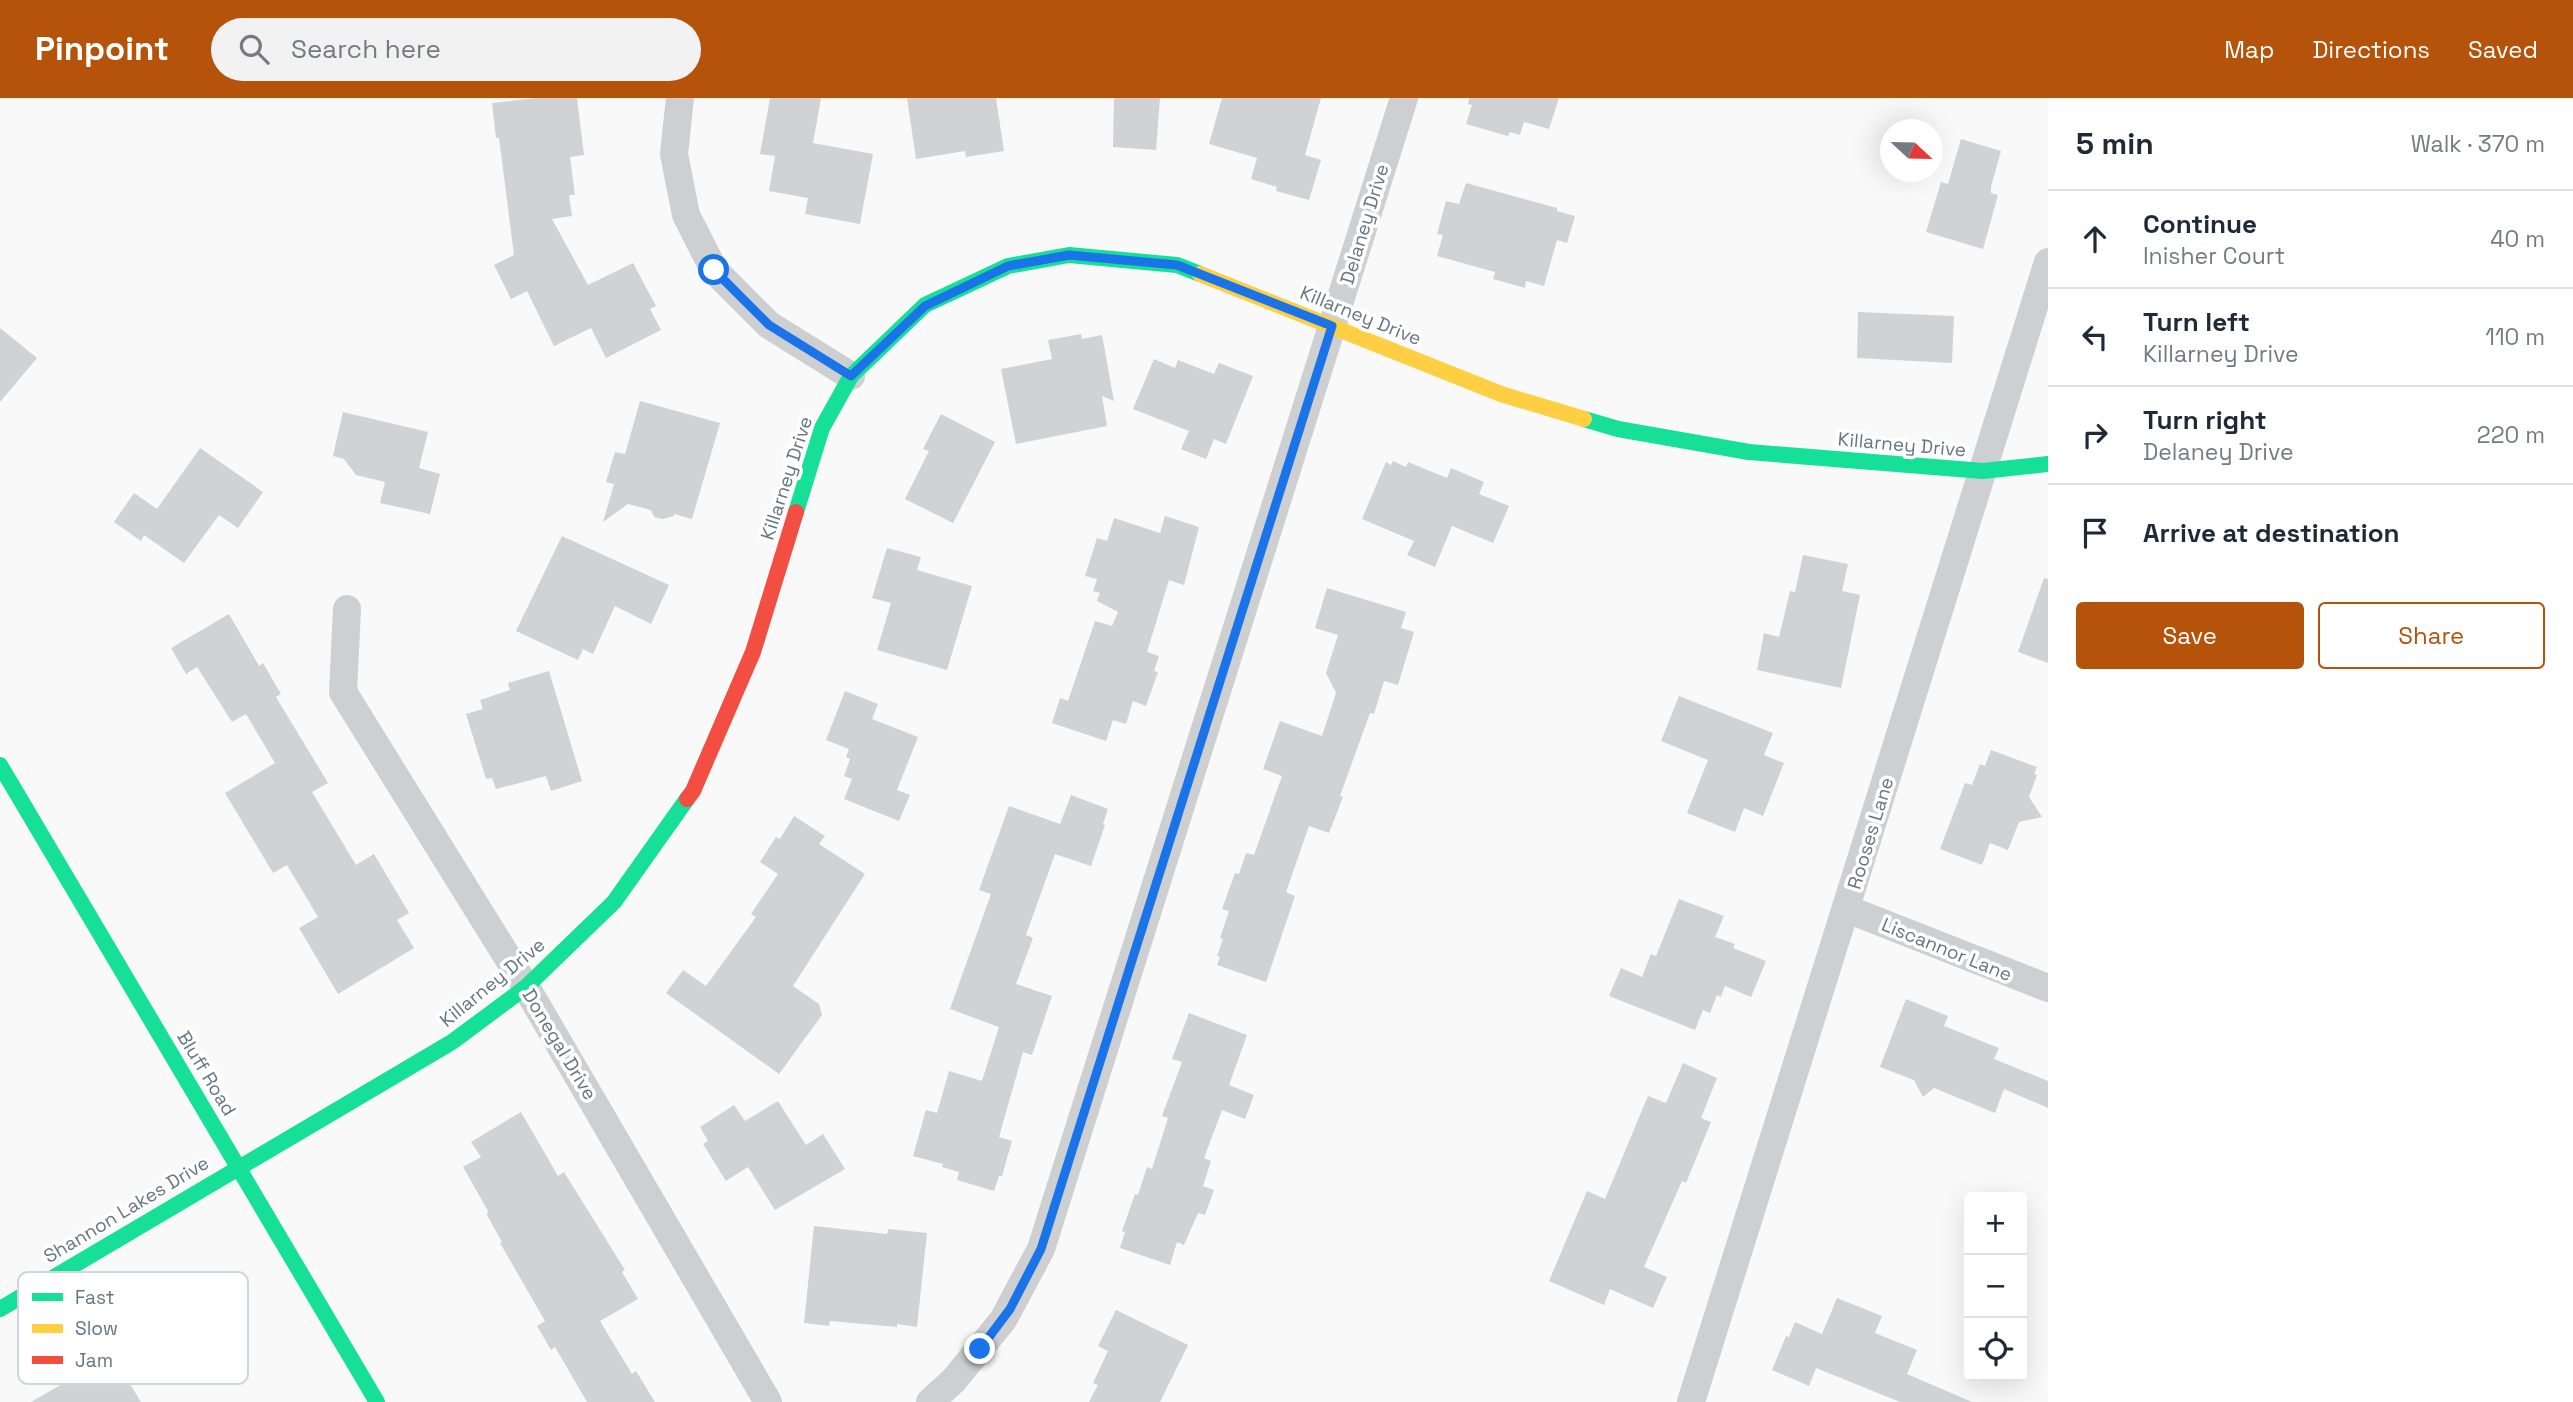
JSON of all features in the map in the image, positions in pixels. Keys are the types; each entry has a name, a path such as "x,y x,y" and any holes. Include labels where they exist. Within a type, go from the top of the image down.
{"street":[{"path":"680,98 674,154 686,215 714,270 769,325 851,376"},
{"name":"Delaney Drive","path":"930,1402 954,1380 1003,1320 1041,1249 1404,98"},
{"name":"Killarney Drive","path":"238,1166 452,1042 526,986 614,902 693,791 753,652 822,428 851,376 925,306 1008,266 1069,255 1177,265 1502,394 1618,429 1749,452 1983,471 2048,464"},
{"name":"Rooses Lane","path":"1690,1402 2048,262"},
{"name":"Donegal Drive","path":"347,609 343,692 526,986 768,1402"},
{"name":"Bluff Road","path":"0,765 377,1402"},
{"name":"Liscannor Lane","path":"1847,909 2048,989"},
{"name":"Shannon Lakes Drive","path":"62,1272 238,1166"},
{"name":"Shannon Lakes Drive","path":"0,1309 18,1298"}],"building":[{"path":"536,98 577,98 584,155 570,157 575,195 569,195 572,216 552,219 588,285 633,263 656,306 650,309 661,330 606,358 591,328 554,346 527,291 511,299 494,265 514,255 492,103"},
{"path":"770,98 821,98 813,143 873,154 860,224 805,214 808,198 769,191 775,156 760,154"},
{"path":"907,98 996,98 1004,151 966,157 965,151 916,159"},
{"path":"1114,98 1160,98 1156,150 1113,147"},
{"path":"1222,98 1321,98 1305,155 1321,160 1309,200 1276,191 1277,187 1251,179 1257,158 1209,144"},
{"path":"1469,98 1559,98 1549,129 1524,122 1520,135 1510,132 1508,136 1466,124 1472,105 1468,104"},
{"path":"1961,139 2001,151 1991,187 1991,193 1998,195 1983,249 1926,232 1941,182 1948,184"},
{"path":"1466,183 1557,208 1557,211 1575,216 1567,243 1557,240 1544,286 1526,281 1525,288 1493,279 1495,272 1437,256 1443,235 1437,234 1446,201 1459,204"},
{"path":"1858,312 1954,316 1952,363 1857,358"},
{"path":"0,328 37,358 0,402"},
{"path":"1081,334 1082,339 1102,335 1114,401 1102,396 1107,426 1016,444 1001,369 1052,359 1048,340"},
{"path":"1154,359 1175,368 1178,360 1214,374 1219,363 1253,376 1226,444 1214,439 1206,459 1181,449 1189,431 1133,409"},
{"path":"640,401 720,423 692,519 674,514 663,519 654,517 651,510 628,504 603,522 614,484 606,482 615,452 625,454"},
{"path":"343,412 428,432 419,468 440,474 430,514 380,503 385,482 356,475 344,459 333,456"},
{"path":"941,414 995,442 953,523 905,499 929,451 923,449"},
{"path":"200,448 263,492 238,528 219,515 184,563 144,535 141,541 114,522 134,493 157,509"},
{"path":"1393,461 1406,467 1408,462 1447,478 1451,468 1484,482 1479,494 1509,506 1493,543 1452,526 1435,567 1407,555 1414,541 1362,519 1386,462 1391,465"},
{"path":"1165,516 1199,527 1184,585 1169,580 1147,652 1159,656 1154,671 1158,672 1146,706 1133,701 1126,724 1113,720 1106,741 1052,723 1060,698 1068,701 1095,621 1112,626 1118,612 1097,601 1100,593 1093,591 1097,579 1085,576 1097,538 1107,541 1114,518 1160,533"},
{"path":"562,536 669,585 651,624 615,606 593,654 583,649 578,660 516,631"},
{"path":"887,548 921,557 917,570 972,586 947,670 877,650 891,603 872,598"},
{"path":"1803,555 1848,564 1842,591 1860,595 1841,688 1757,670 1764,633 1779,637 1790,591 1795,592"},
{"path":"2044,578 2048,579 2048,663 2018,652"},
{"path":"1327,588 1406,612 1401,628 1414,632 1398,685 1384,681 1374,714 1370,713 1329,833 1309,826 1286,892 1295,896 1266,982 1217,965 1223,939 1220,938 1229,911 1222,909 1235,873 1239,874 1246,853 1254,855 1282,776 1263,769 1280,721 1322,736 1336,693 1326,673 1338,635 1315,628"},
{"path":"229,614 259,666 263,663 281,694 276,697 328,783 312,792 356,865 374,854 409,913 397,920 414,948 338,994 299,928 318,917 287,865 273,873 225,793 275,763 246,714 232,722 197,667 186,674 171,648"},
{"path":"549,671 582,781 551,791 546,776 496,789 492,778 486,779 466,714 483,709 480,700 510,690 508,683"},
{"path":"845,691 878,704 872,719 918,737 897,790 910,795 899,821 844,799 852,779 844,776 850,759 846,757 849,749 826,740"},
{"path":"1679,696 1773,733 1764,755 1784,763 1763,816 1744,808 1735,832 1687,813 1708,760 1661,741"},
{"path":"1991,750 2037,767 2029,797 2042,817 2019,822 2008,850 1990,843 1982,865 1940,849 1965,783 1972,785 1980,764 1985,766"},
{"path":"1071,795 1108,809 1103,824 1105,825 1091,866 1055,854 1026,935 1033,938 1016,984 1052,996 1032,1055 1023,1052 999,1137 1012,1141 1002,1176 999,1176 994,1191 957,1180 959,1172 942,1167 943,1164 913,1156 926,1110 937,1113 949,1071 982,1081 999,1027 950,1009 991,894 979,890 1009,806 1060,824"},
{"path":"794,816 825,836 819,844 865,874 793,986 819,1004 822,1015 779,1074 666,993 683,970 706,986 756,917 751,914 778,874 760,862 776,837 780,839"},
{"path":"1679,899 1724,916 1715,937 1735,944 1733,948 1766,961 1751,997 1725,986 1721,997 1717,995 1710,1013 1703,1010 1695,1030 1609,996 1621,968 1642,977 1651,954 1656,956"},
{"path":"1906,999 1948,1016 1944,1026 1999,1048 1994,1059 2048,1081 2048,1108 2004,1089 1995,1113 1934,1088 1923,1097 1914,1080 1880,1067"},
{"path":"1189,1013 1247,1035 1229,1085 1254,1095 1245,1119 1222,1110 1204,1158 1211,1161 1203,1186 1214,1190 1205,1215 1198,1213 1184,1245 1177,1242 1170,1265 1120,1248 1125,1232 1122,1231 1135,1194 1138,1195 1147,1167 1152,1169 1168,1118 1162,1116 1182,1062 1172,1059"},
{"path":"1683,1063 1717,1078 1701,1118 1711,1122 1686,1183 1682,1181 1644,1267 1667,1277 1653,1308 1610,1289 1604,1305 1549,1281 1587,1191 1605,1199 1648,1096 1666,1103"},
{"path":"778,1101 806,1145 823,1134 845,1169 775,1210 748,1167 726,1181 703,1144 708,1141 700,1127 734,1105 745,1121"},
{"path":"521,1112 558,1176 564,1172 625,1270 622,1272 638,1299 600,1321 632,1374 636,1371 655,1402 587,1402 555,1347 551,1350 537,1326 545,1321 500,1243 502,1242 487,1215 488,1211 463,1167 481,1157 471,1142"},
{"path":"814,1226 887,1234 888,1229 927,1233 917,1327 830,1321 829,1326 804,1323"},
{"path":"1837,1298 1882,1316 1875,1333 1917,1350 1907,1374 1972,1402 1900,1402 1816,1368 1809,1386 1772,1370 1795,1322 1822,1334"},
{"path":"1116,1310 1188,1345 1160,1402 1089,1402 1098,1385 1093,1383 1108,1351 1098,1346"},
{"path":"62,1384 130,1384 141,1402 31,1402"}],"traffic: fast":[{"path":"796,512 822,428 851,376 925,305 1008,266 1069,255 1177,265 1200,274"},
{"path":"1584,419 1618,429 1749,452 1983,471 2048,464"},
{"path":"0,765 377,1402"},
{"path":"63,1272 452,1042 526,987 614,902 687,799"},
{"path":"0,1309 18,1298"}],"traffic: slow":[{"path":"1200,274 1501,394 1584,419"}],"traffic: jam":[{"path":"687,799 693,791 753,652 796,512"}],"route":[{"path":"714,270 769,325 851,376 925,306 1008,266 1069,255 1177,265 1332,326 1041,1249 1010,1309 980,1349"}]}
